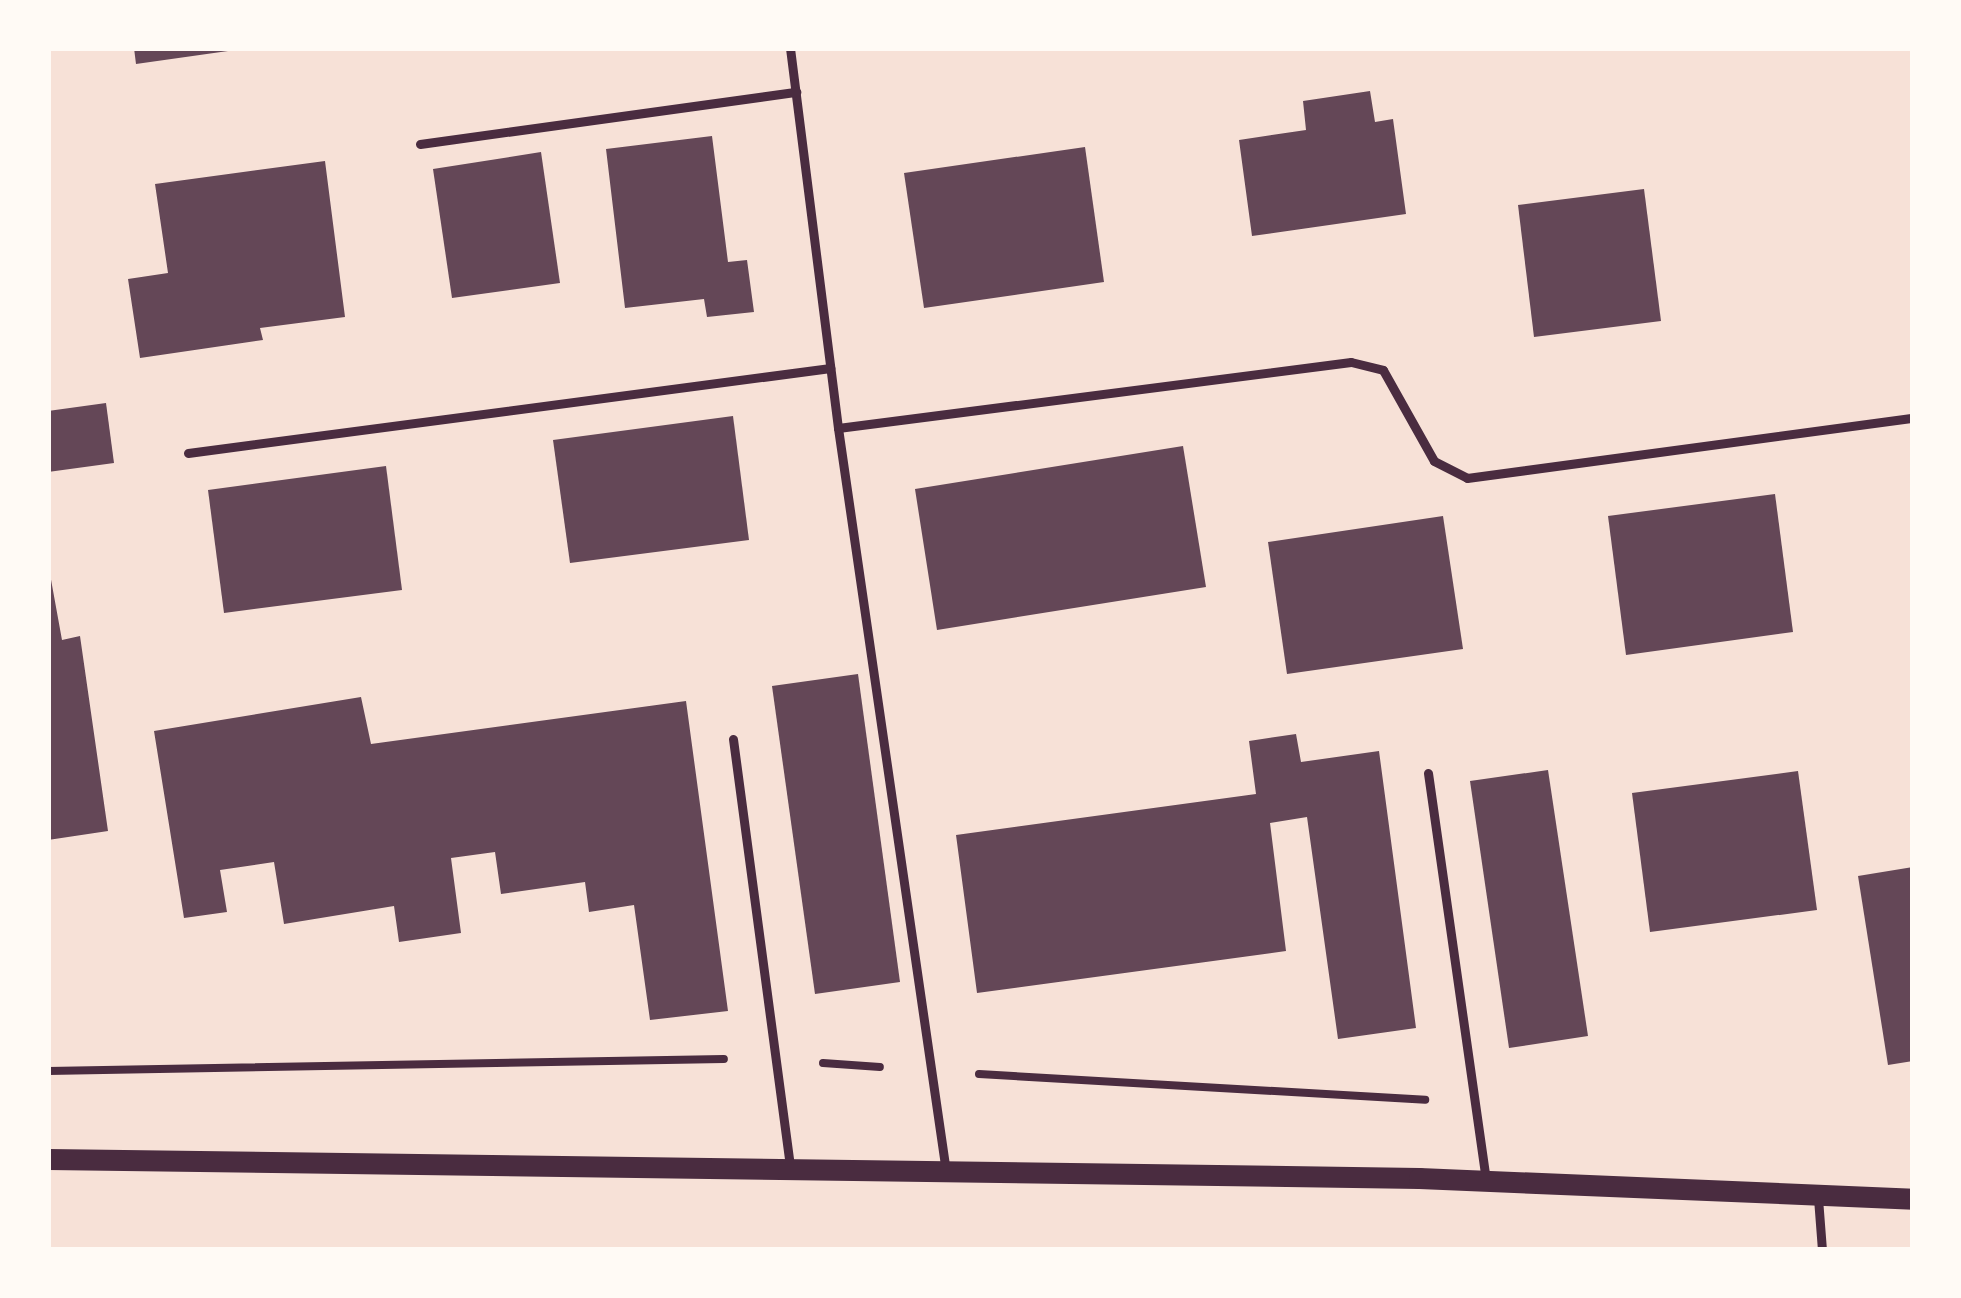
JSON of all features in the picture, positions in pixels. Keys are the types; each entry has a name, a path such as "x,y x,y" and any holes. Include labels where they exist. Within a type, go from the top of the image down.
{"street":[{"path":"54,1163 1486,1180 1913,1199"}],"lane":[{"path":"790,48 838,428 936,1071 947,1175"},
{"path":"421,144 796,92"},
{"path":"838,428 1351,362 1382,370 1434,461 1467,478 1913,418"},
{"path":"188,453 830,368"},
{"path":"733,739 790,1172"},
{"path":"1428,773 1486,1180"},
{"path":"1818,1198 1822,1250"}],"building":[{"path":"134,48 228,48 228,51 136,64"},
{"path":"1370,91 1375,122 1393,119 1406,214 1252,236 1239,140 1306,130 1303,101"},
{"path":"712,136 728,262 747,260 754,312 707,317 704,299 625,308 606,149"},
{"path":"1085,147 1104,282 924,308 904,173"},
{"path":"541,152 560,283 452,298 433,169"},
{"path":"325,161 345,317 260,328 263,340 140,358 128,279 168,273 155,184"},
{"path":"1644,189 1661,321 1534,337 1518,205"},
{"path":"106,403 114,463 48,472 48,411"},
{"path":"733,416 749,540 570,563 553,440"},
{"path":"1183,446 1206,587 937,630 915,489"},
{"path":"386,466 402,590 224,613 208,490"},
{"path":"1775,494 1793,632 1626,655 1608,516"},
{"path":"1443,516 1463,649 1287,674 1268,542"},
{"path":"48,563 62,640 80,636 108,831 48,840"},
{"path":"858,674 900,982 815,994 772,686"},
{"path":"361,697 371,744 686,701 728,1011 650,1020 634,905 589,912 585,882 501,894 495,852 451,858 461,933 399,942 394,906 284,924 274,862 220,870 227,912 184,918 154,731"},
{"path":"1296,734 1301,762 1379,751 1416,1028 1338,1039 1307,817 1270,823 1286,951 977,993 956,835 1256,794 1249,741"},
{"path":"1548,770 1588,1036 1509,1048 1470,781"},
{"path":"1798,771 1817,910 1650,932 1632,793"},
{"path":"1913,867 1913,1061 1888,1065 1858,876"}]}
